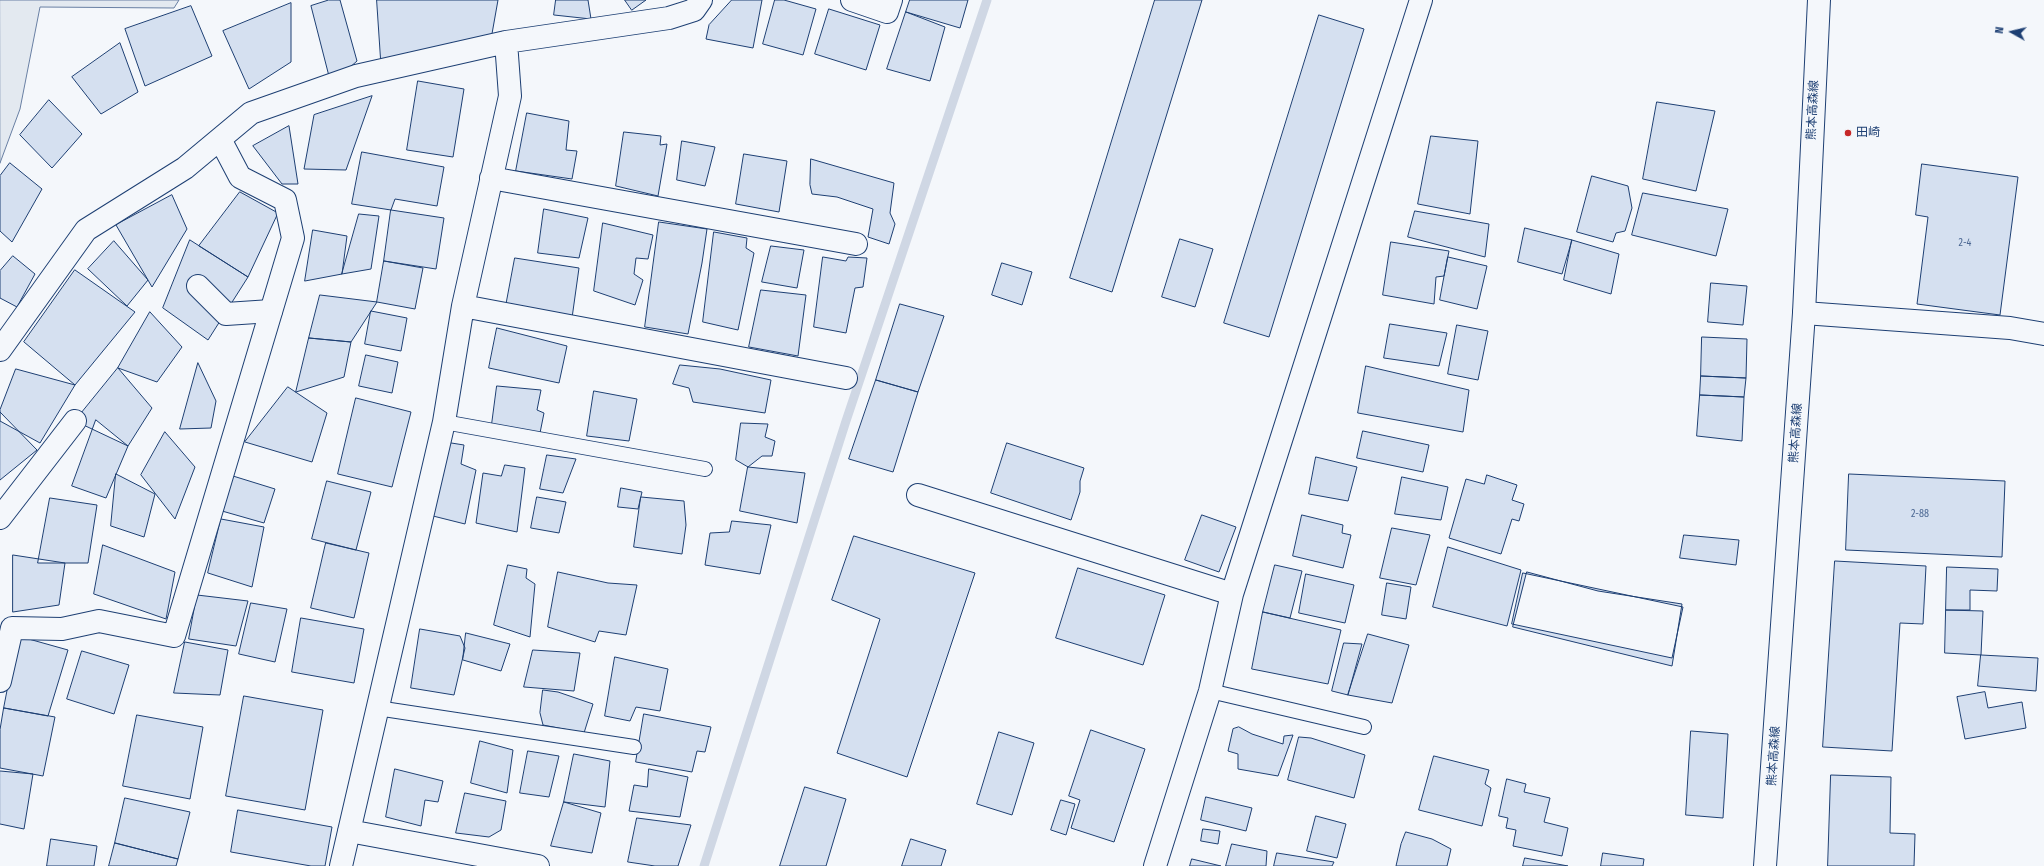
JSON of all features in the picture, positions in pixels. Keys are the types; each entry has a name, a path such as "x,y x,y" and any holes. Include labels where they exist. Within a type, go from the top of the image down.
{"street":[{"path":"0,350 86,230 185,168 251,113 356,76 506,42 669,18 694,10 701,0"},
{"path":"852,0 887,12 891,0"},
{"path":"1155,866 1210,691 1232,594 1421,0"},
{"name":"熊本高森線","path":"1765,866 1804,313 1819,0"},
{"path":"341,866 444,422 463,306 510,96 506,42"},
{"path":"0,681 12,628 62,629 99,621 174,636 293,238 285,200 240,177 220,139"},
{"path":"491,178 856,244"},
{"path":"198,286 226,314 270,311"},
{"path":"463,306 846,378"},
{"path":"1804,313 2010,328 2044,334"},
{"path":"0,518 75,421"},
{"path":"918,495 1232,594"},
{"path":"349,831 538,866"}],"lane":[{"path":"444,422 705,469"},
{"path":"1210,691 1364,727"},
{"path":"377,708 634,747"}],"shaded area":[{"path":"0,0 179,0 174,8 40,7 20,109 0,163"}],"building":[{"path":"329,0 340,0 357,61 331,84 311,6"},
{"path":"377,0 498,0 490,45 381,60"},
{"path":"556,0 588,0 591,19 554,15"},
{"path":"625,0 646,0 632,10"},
{"path":"732,0 762,0 753,48 706,39 709,25"},
{"path":"775,0 784,0 816,9 803,55 763,44"},
{"path":"910,0 968,0 960,28 906,12"},
{"path":"1155,0 1202,0 1112,292 1070,278"},
{"path":"291,3 291,62 249,89 223,31"},
{"path":"191,6 212,56 145,86 125,29"},
{"path":"829,9 880,25 866,70 815,54"},
{"path":"906,12 945,27 930,81 887,69"},
{"path":"1319,15 1364,29 1269,337 1224,323"},
{"path":"120,43 138,92 101,114 72,77"},
{"path":"418,81 464,89 453,157 407,150"},
{"path":"372,96 346,170 304,169 314,115"},
{"path":"49,100 82,134 52,168 20,135"},
{"path":"1657,102 1715,111 1696,191 1643,179"},
{"path":"527,113 569,121 566,150 577,151 572,179 516,171"},
{"path":"289,126 298,184 282,184 253,146"},
{"path":"624,132 661,136 660,145 667,144 658,196 616,186"},
{"path":"1431,136 1478,141 1470,214 1418,204"},
{"path":"682,141 715,147 705,186 677,180"},
{"path":"362,152 444,167 437,206 395,199 391,210 352,204"},
{"path":"744,154 787,161 779,212 736,204"},
{"path":"811,159 894,183 890,213 895,224 889,244 868,237 873,209 837,197 812,194 810,185"},
{"path":"10,163 42,189 12,242 0,231 0,176"},
{"path":"1922,164 2018,177 2000,315 1917,304 1928,217 1916,215"},
{"path":"1592,176 1628,186 1632,208 1625,231 1616,233 1613,242 1577,232"},
{"path":"240,192 278,213 248,277 199,246"},
{"path":"1643,193 1728,209 1716,256 1632,235"},
{"path":"172,195 187,229 152,287 116,225"},
{"path":"544,209 588,218 579,258 538,253"},
{"path":"391,210 444,218 436,269 384,261"},
{"path":"1415,211 1489,224 1485,257 1408,237"},
{"path":"359,214 379,216 371,269 342,274"},
{"path":"659,222 707,229 688,334 645,327"},
{"path":"603,223 653,235 648,259 636,258 634,274 643,280 635,305 594,291"},
{"path":"1525,228 1572,240 1562,274 1518,262"},
{"path":"313,230 347,236 342,274 305,281"},
{"path":"714,232 747,238 746,248 754,253 738,330 703,322"},
{"path":"1180,239 1213,249 1195,307 1162,297"},
{"path":"190,240 248,277 208,340 163,308"},
{"path":"1572,240 1619,254 1611,294 1564,280"},
{"path":"114,241 148,280 127,306 88,269"},
{"path":"1391,242 1449,251 1444,276 1436,277 1434,304 1383,295"},
{"path":"771,246 804,250 797,288 762,282"},
{"path":"13,256 35,274 17,307 0,298 0,271"},
{"path":"823,257 846,261 848,257 867,258 863,287 855,288 846,333 814,327"},
{"path":"1448,257 1487,266 1477,309 1440,300"},
{"path":"515,258 579,268 572,318 506,306"},
{"path":"384,261 423,268 415,309 377,302"},
{"path":"1002,263 1032,272 1022,305 992,295"},
{"path":"75,270 135,312 75,385 24,342"},
{"path":"1711,283 1747,286 1743,325 1708,322"},
{"path":"761,290 806,295 798,356 749,347"},
{"path":"320,295 377,302 351,342 309,338"},
{"path":"900,304 944,316 918,392 876,380"},
{"path":"371,311 407,318 401,351 365,344"},
{"path":"150,312 182,347 157,382 118,368"},
{"path":"1390,324 1447,333 1439,366 1384,358"},
{"path":"1457,325 1488,331 1478,380 1448,374"},
{"path":"497,328 567,346 559,383 489,368"},
{"path":"1702,337 1747,339 1746,378 1701,376"},
{"path":"309,338 351,342 344,377 296,392"},
{"path":"366,355 398,362 392,393 359,386"},
{"path":"198,363 216,401 211,428 180,429"},
{"path":"680,365 720,369 771,380 765,413 693,402 689,388 673,384"},
{"path":"1366,366 1469,390 1463,432 1358,413"},
{"path":"118,368 152,408 128,446 75,421"},
{"path":"16,369 75,385 40,443 0,421 0,410"},
{"path":"1701,376 1746,378 1744,397 1700,395"},
{"path":"876,380 918,392 893,472 849,459"},
{"path":"497,386 541,390 537,410 544,413 540,433 492,424"},
{"path":"288,387 327,413 312,462 245,442"},
{"path":"594,391 637,399 629,441 587,436"},
{"path":"1700,395 1744,397 1742,441 1697,436"},
{"path":"356,398 411,412 392,487 338,474"},
{"path":"0,412 37,450 0,480"},
{"path":"96,420 128,446 106,498 72,486"},
{"path":"741,423 768,424 765,437 775,441 772,456 762,456 748,467 736,460"},
{"path":"1363,431 1429,445 1423,472 1357,458"},
{"path":"165,432 195,467 175,519 141,475"},
{"path":"445,442 464,445 461,464 476,470 465,524 429,515"},
{"path":"1007,443 1084,468 1080,481 1080,492 1071,520 991,493"},
{"path":"547,455 576,459 563,493 540,489"},
{"path":"1316,457 1357,467 1348,501 1309,494"},
{"path":"505,465 525,468 517,532 476,523 483,473 501,476"},
{"path":"748,467 805,473 797,523 740,511"},
{"path":"116,474 155,494 144,537 111,526"},
{"path":"1849,474 2005,481 2002,557 1846,550"},
{"path":"1487,475 1517,485 1512,500 1524,504 1519,521 1512,519 1501,554 1449,538 1466,479 1484,484"},
{"path":"233,476 275,489 264,523 222,511"},
{"path":"1402,477 1448,487 1441,520 1395,514"},
{"path":"327,481 371,492 356,550 312,539"},
{"path":"621,488 642,492 638,509 618,507"},
{"path":"537,497 566,502 559,533 531,528"},
{"path":"641,497 684,501 686,525 682,554 634,547"},
{"path":"50,498 97,505 88,563 38,563"},
{"path":"1202,515 1236,527 1219,572 1185,560"},
{"path":"1302,515 1343,525 1342,533 1351,535 1343,568 1293,556"},
{"path":"221,519 264,527 252,587 208,573"},
{"path":"732,521 771,525 760,574 705,565 710,533 729,532"},
{"path":"1392,528 1430,535 1416,585 1380,578"},
{"path":"1684,535 1739,540 1736,565 1680,558"},
{"path":"854,536 975,573 907,777 837,753 880,619 832,600"},
{"path":"326,543 369,553 354,618 311,608"},
{"path":"103,545 175,572 166,619 94,594"},
{"path":"1448,547 1521,570 1507,626 1433,607"},
{"path":"13,555 65,563 59,605 13,612"},
{"path":"1835,561 1926,566 1923,624 1900,623 1892,751 1823,747"},
{"path":"508,565 527,569 526,578 535,584 530,637 494,625"},
{"path":"1275,565 1302,571 1290,618 1263,612"},
{"path":"1947,567 1998,569 1997,591 1970,590 1970,610 1946,610"},
{"path":"1078,568 1165,595 1143,665 1056,638"},
{"path":"558,572 608,583 637,585 626,635 599,631 595,642 548,627"},
{"path":"1527,572 1598,591 1682,604 1672,666 1513,627"},
{"path":"1523,573 1683,607 1672,658 1512,624"},
{"path":"1306,574 1354,585 1345,623 1299,613"},
{"path":"1387,583 1411,587 1406,619 1382,615"},
{"path":"197,595 248,601 236,646 189,639"},
{"path":"251,603 287,609 275,662 239,654"},
{"path":"1946,610 1983,611 1981,655 1945,653"},
{"path":"1263,612 1341,630 1328,684 1252,669"},
{"path":"301,618 364,629 354,683 292,672"},
{"path":"420,629 460,636 465,648 454,695 411,688"},
{"path":"466,633 510,644 501,671 463,660"},
{"path":"1368,634 1409,645 1392,703 1348,695"},
{"path":"18,636 68,650 48,716 4,708"},
{"path":"185,642 228,650 220,695 174,693"},
{"path":"1344,643 1362,644 1348,695 1332,691"},
{"path":"533,650 580,653 574,691 524,687"},
{"path":"82,651 129,665 114,714 67,699"},
{"path":"1981,655 2038,658 2036,691 1978,686"},
{"path":"615,657 668,669 660,711 636,707 630,721 605,716"},
{"path":"543,690 558,692 593,704 584,733 543,725 540,713"},
{"path":"1985,692 1988,708 2022,702 2026,728 1965,739 1957,697"},
{"path":"244,696 323,710 305,810 226,796"},
{"path":"4,708 55,717 43,776 0,768 0,730"},
{"path":"644,714 711,727 705,752 697,751 692,772 636,762"},
{"path":"137,715 203,727 190,799 123,786"},
{"path":"1239,727 1252,734 1283,744 1284,736 1293,735 1278,776 1238,769 1238,754 1228,751 1233,729"},
{"path":"1091,730 1145,749 1114,842 1071,828 1080,800 1069,796"},
{"path":"1691,731 1728,734 1723,818 1686,815"},
{"path":"999,732 1034,743 1012,815 977,804"},
{"path":"1299,737 1311,738 1365,755 1354,798 1288,780"},
{"path":"480,741 513,750 507,793 471,783"},
{"path":"528,751 559,756 549,797 520,793"},
{"path":"574,754 610,761 605,807 564,802"},
{"path":"1434,756 1489,770 1485,784 1491,788 1482,826 1419,810"},
{"path":"395,769 443,781 438,802 425,800 421,826 386,817"},
{"path":"649,769 688,777 680,817 629,811 634,785 647,787"},
{"path":"0,771 33,774 24,829 0,824"},
{"path":"1831,775 1891,777 1890,833 1915,834 1914,866 1828,866"},
{"path":"1507,779 1526,784 1524,792 1550,798 1544,822 1568,828 1562,856 1513,846 1516,830 1506,828 1508,818 1499,816"},
{"path":"805,787 846,799 826,866 780,866"},
{"path":"465,793 506,801 501,830 489,837 456,833"},
{"path":"1206,797 1252,808 1246,831 1201,820"},
{"path":"125,798 190,812 178,859 115,843"},
{"path":"1061,800 1075,804 1066,835 1051,830"},
{"path":"564,802 601,813 592,853 551,846"},
{"path":"238,810 332,827 325,866 311,866 231,852"},
{"path":"1316,816 1346,824 1337,858 1307,851"},
{"path":"637,818 691,825 678,866 655,866 628,862"},
{"path":"1203,829 1220,831 1218,844 1201,841"},
{"path":"1406,832 1432,839 1451,849 1447,866 1396,866 1401,844"},
{"path":"51,839 97,846 94,866 47,866"},
{"path":"911,839 946,850 941,866 902,866"},
{"path":"115,843 178,859 176,866 109,866"},
{"path":"1232,844 1267,851 1266,866 1226,866"},
{"path":"1277,853 1334,862 1332,866 1274,866"},
{"path":"1603,853 1644,859 1643,866 1601,866"},
{"path":"1525,858 1568,866 1523,866"},
{"path":"1192,859 1221,866 1190,866"}],"waterway":[{"path":"704,866 846,421 987,0"}],"place":[{"name":"田崎","path":"1848,133"}]}
